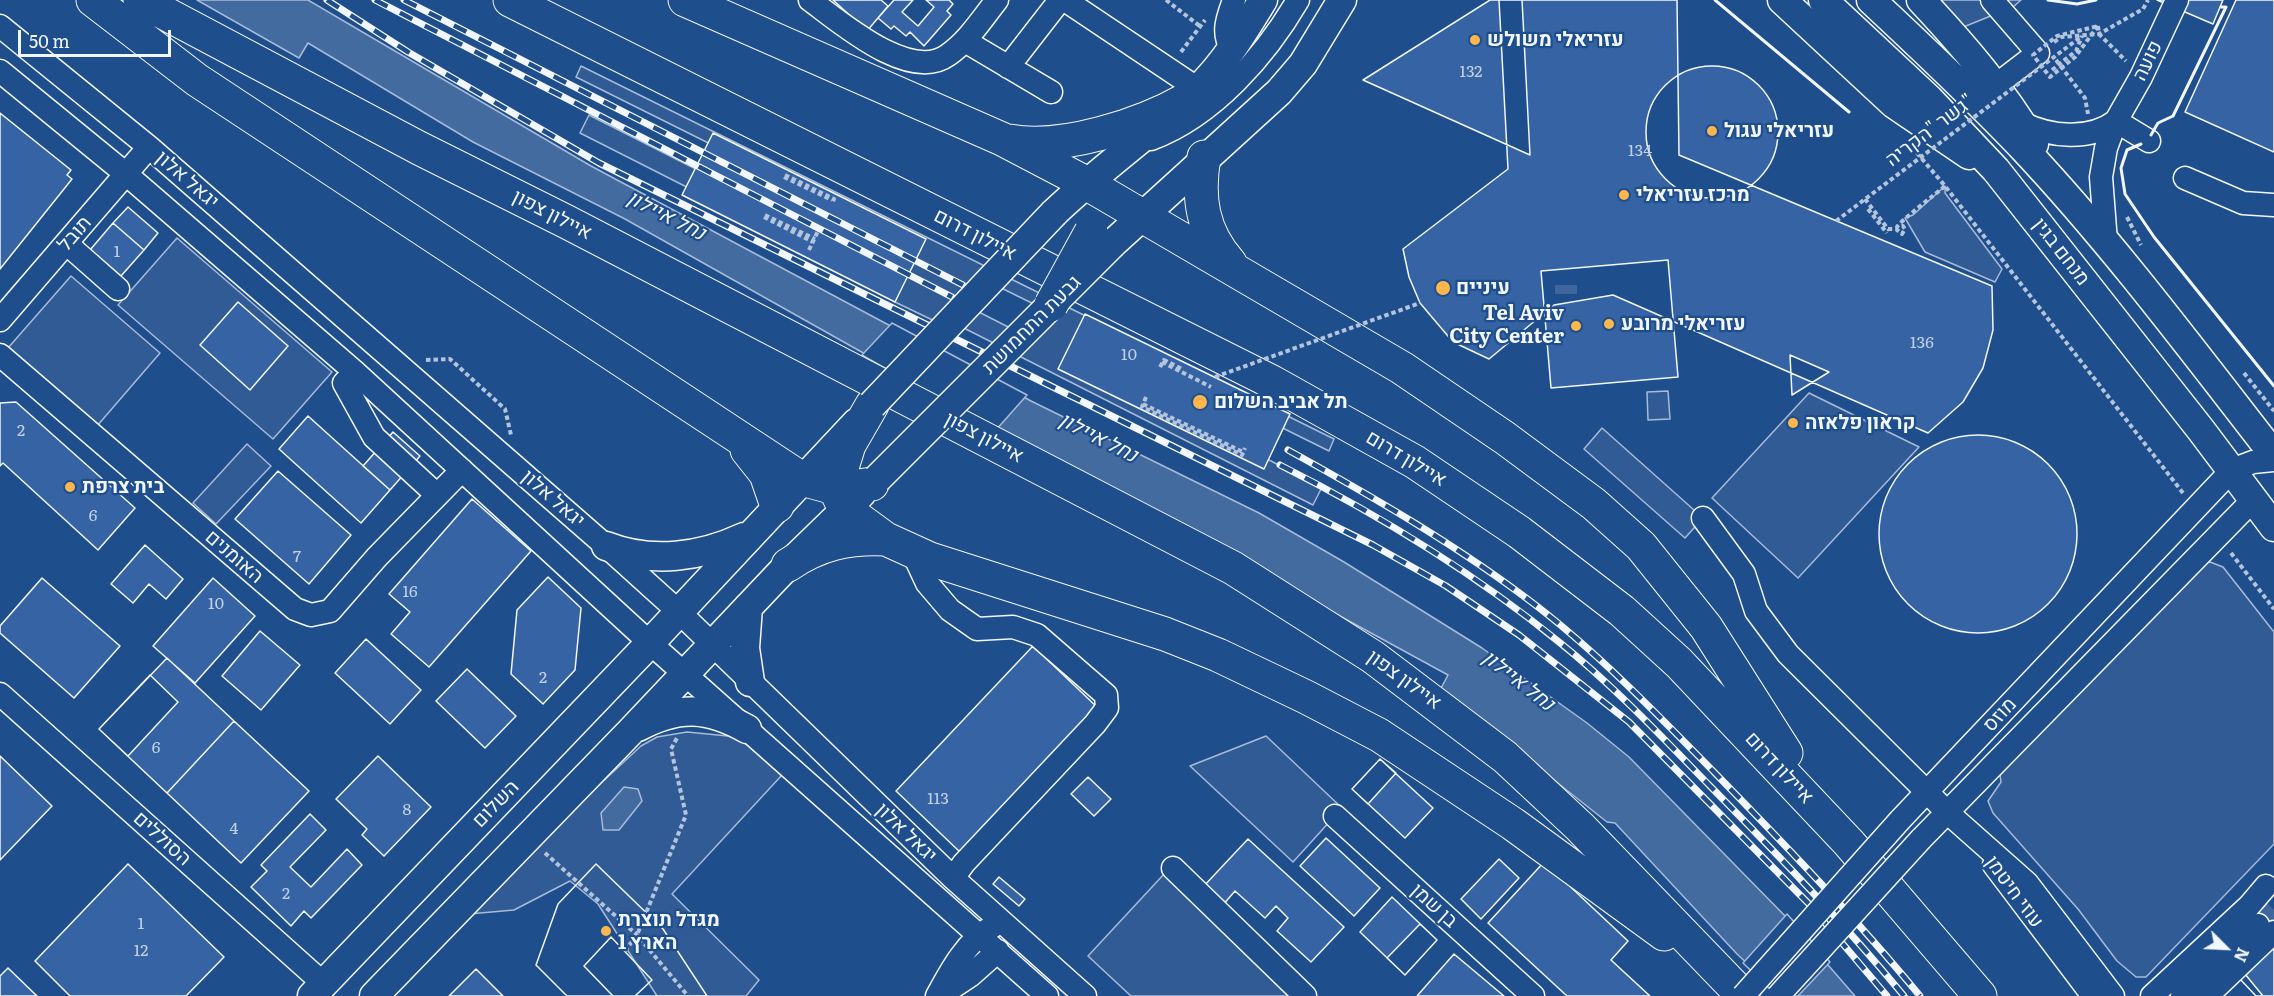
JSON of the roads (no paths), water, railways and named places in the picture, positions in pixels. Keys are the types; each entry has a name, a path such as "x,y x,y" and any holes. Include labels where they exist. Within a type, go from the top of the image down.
{"highway":[{"path":"93,0 197,80 460,251 802,479 838,478 875,481"},
{"name":"איילון צפון","path":"140,0 419,148 577,227 1233,568 1301,610 1451,714 1521,771 1580,827 1738,991"},
{"name":"איילון דרום","path":"510,0 1251,372 1415,462 1519,532 1622,610 1679,663 1830,823 1980,996"},
{"path":"685,0 1002,139 1086,183 1143,214 1402,368 1505,438 1594,504 1641,546 1706,627 1830,823"},
{"path":"1002,139 1040,143 1082,136 1138,121 1193,94"},
{"path":"1204,157 1200,188 1202,213 1215,243 1235,269"},
{"path":"1052,305 1101,238 1095,201 1086,183"},
{"path":"838,478 872,405"},
{"path":"736,437 766,474 777,506"},
{"path":"838,478 900,546"},
{"path":"788,565 806,553 825,545 869,538 900,546 1165,634 1218,655 1379,735 1513,824 1738,991"}],"main road":[{"path":"872,405 1054,213 1086,183 1193,94 1232,49 1263,0"},
{"path":"1101,238 1143,214 1285,85 1303,64 1342,0"},
{"path":"1782,0 1894,104 1954,147 1996,170"},
{"name":"מנחם בגין","path":"1823,0 1929,99 1996,170 2232,470 2274,527"},
{"name":"מנחם בגין","path":"1871,0 1958,81 2106,242 2274,455"},
{"path":"1921,0 1995,86 2022,123 2066,197"},
{"name":"גבעת התחמושת","path":"875,481 1052,305"},
{"path":"374,996 686,674 788,565 838,478"},
{"path":"679,612 802,479"},
{"path":"606,546 654,556 682,556 710,550 751,533"},
{"path":"748,607 745,648 750,682"},
{"name":"השלום","path":"318,990 679,612"},
{"path":"631,731 650,721 690,710 710,711 747,729"}],"street":[{"path":"810,0 863,40 903,58 931,62 946,57 965,41 997,0"},
{"path":"1008,68 1062,0 1193,94"},
{"path":"1232,49 1227,42 1225,31 1234,0"},
{"path":"1131,146 1164,134 1201,111 1241,73 1271,40 1298,0"},
{"path":"1992,0 2040,60 1995,86"},
{"name":"פועה","path":"2106,242 2102,177 2106,148 2116,121 2141,77 2176,0"},
{"name":"יגאל אלון","path":"0,26 149,147 606,546 679,612 953,878 1085,996"},
{"path":"965,41 1051,92"},
{"name":"יגאל אלון","path":"0,71 126,174 355,372 650,643 1047,996"},
{"path":"2022,123 2044,131 2074,134 2101,130 2116,121 2149,141"},
{"name":"תובל","path":"4,306 67,244 149,147"},
{"path":"2185,178 2243,203 2274,205"},
{"path":"67,244 118,289"},
{"name":"האומנים","path":"0,355 64,404 200,518 295,609 311,615 330,611 377,557 462,470"},
{"path":"355,372 344,383 374,437 437,495"},
{"name":"מוזס","path":"1738,991 2232,470 2253,462 2274,460"},
{"name":"מוזס","path":"1778,996 1921,839 2253,500"},
{"path":"1703,518 1744,574 1756,611 1788,654 1976,840"},
{"path":"900,546 950,610 977,629 1012,627 1037,635 1106,695 1107,708 1095,724 964,863 953,878"},
{"name":"הסוללים","path":"0,694 318,990"},
{"name":"בן שמן","path":"1335,816 1533,996"},
{"name":"עוזי חיטמן","path":"1976,840 2016,897 2093,996"},
{"name":"עוזי חיטמן","path":"1976,840 2027,884 2113,996"},
{"path":"1173,868 1236,934 1306,994 1305,996"},
{"path":"2152,996 2271,888"},
{"path":"938,996 962,955 980,935 995,926 1006,924"},
{"path":"2182,996 2266,928"},
{"path":"2207,996 2266,928"},
{"path":"938,996 971,975 998,951"}],"water":[{"name":"נחל איילון","path":"197,0 308,0 591,166 1031,401 1259,513 1344,562 1482,648 1587,723 1629,757 1788,919 1855,996 1782,996 1737,954 1615,823 1607,822 1440,690 1448,675 1043,454 625,219 473,142 308,43 299,58"},
{"path":"624,787 638,789 642,801 619,830 603,830 601,813"}],"tunnel":[{"path":"1566,285 1566,294"},
{"path":"2258,925 2274,908"}],"railway":[{"path":"327,0 408,52 599,163 1373,545 1446,586 1519,635 1629,722 1809,904 1887,996"},
{"path":"375,0 952,297"},
{"path":"404,0 963,285"},
{"path":"1288,450 1448,544 1538,607 1584,645 1650,708 1767,827 1845,910 1920,996"},
{"path":"1280,465 1353,504 1459,568 1526,616 1599,676 1760,837 1904,996"}],"place":[{"name":"עזריאלי משולש","path":"1475,40"},
{"name":"עזריאלי עגול","path":"1712,131"},
{"name":"מרכז עזריאלי","path":"1624,195"},
{"name":"עיניים","path":"1443,288"},
{"name":"עזריאלי מרובע","path":"1609,324"},
{"name":"Tel Aviv City Center","path":"1576,326"},
{"name":"תל אביב השלום","path":"1200,402"},
{"name":"קראון פלאזה","path":"1793,423"},
{"name":"בית צרפת","path":"70,487"},
{"name":"מגדל תוצרת הארץ 1","path":"606,931"}]}
